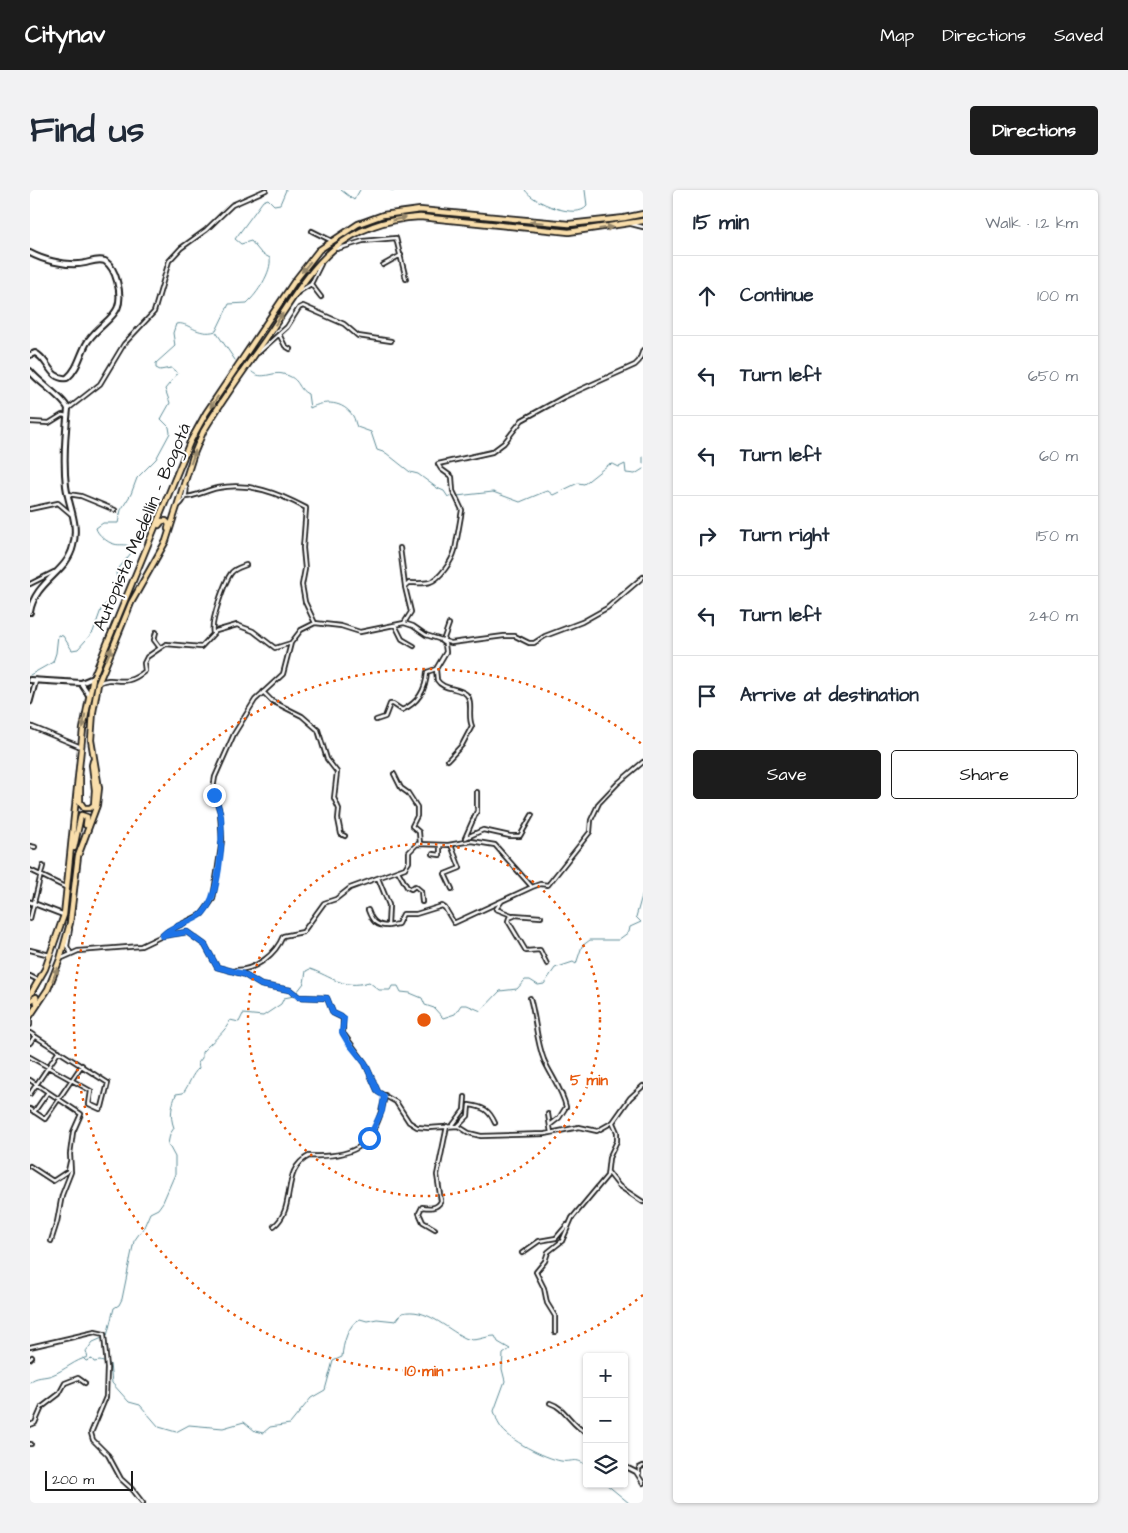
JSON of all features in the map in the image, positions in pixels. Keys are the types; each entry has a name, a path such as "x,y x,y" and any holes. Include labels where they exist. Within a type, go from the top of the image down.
{"highway":[{"name":"Autopista Medellín - Bogotá","path":"30,995 51,955 64,915 81,747 93,678 185,454 206,413 294,282 319,250 358,224 383,215 420,210 569,224 643,214"},
{"name":"Autopista Medellín - Bogotá","path":"30,1014 48,989 60,959 70,922 79,853 97,805 99,788 94,760 92,726 98,684 132,603 166,541 193,456 204,432 254,355 322,259 329,251 361,230 403,218 420,217 569,232 643,221"},
{"path":"147,546 152,542 159,523 166,521 169,528 156,554 156,560"},
{"path":"79,772 81,804 84,808 90,808 94,805 95,800 92,765 94,760"},
{"path":"70,856 74,847 78,818 84,815 88,822 79,853"},
{"path":"30,1001 33,997 38,1000 30,1014"}],"main road":[{"path":"30,253 39,258 74,264 94,260 106,261 112,268 120,300 116,312 89,340 74,371 67,378 55,375 39,354 30,355"},
{"path":"30,370 47,389 64,402 68,409 64,437 68,494 76,530 71,553 67,561 54,572 37,593 30,605 30,612"},
{"path":"30,680 81,683 93,678"},
{"path":"81,683 89,695"}],"street":[{"path":"68,409 100,384 124,344 154,312 168,261 181,248 206,230 232,205 266,190"},
{"path":"630,224 643,227"},
{"path":"312,231 332,241"},
{"path":"329,251 363,241 396,238 406,279"},
{"path":"382,265 401,255"},
{"path":"296,294 311,284 320,268 322,259"},
{"path":"311,284 321,297"},
{"path":"254,355 279,334 303,306 344,324 358,336 391,341"},
{"path":"279,334 285,346 290,349"},
{"path":"405,587 409,583 424,584 433,581 453,556 462,514 453,488 452,477 439,468 439,463 456,462 492,452 504,443 522,420 564,396 635,365 639,361 643,350"},
{"path":"30,422 49,423 62,415 67,416"},
{"path":"178,506 182,503 187,489 184,485"},
{"path":"184,497 212,489 237,487 273,491 306,508 303,548 305,569 302,585 305,602 316,623"},
{"path":"68,494 80,496 114,510"},
{"path":"30,509 58,503 74,516"},
{"path":"400,548 405,587 411,612 404,623"},
{"path":"213,633 213,623 227,582 236,569 246,564"},
{"path":"30,584 54,572"},
{"path":"162,936 168,930 202,914 213,899 222,840 221,817 214,795 214,783 234,734 255,700 283,674 291,643 301,630 316,623 341,626 360,632 404,623 443,641 458,643 515,636 529,644 582,622 607,608 643,577"},
{"path":"443,641 449,624"},
{"path":"98,684 104,681 133,680 145,672 144,662 147,657 160,648 169,644 200,647 213,633 237,625 253,631 275,648 291,643"},
{"path":"395,625 402,639 414,646"},
{"path":"156,632 154,640 160,648"},
{"path":"376,720 385,717 390,704 394,704 402,710 412,705 424,690 427,672 436,668 446,652 445,644 438,639"},
{"path":"436,668 439,684 456,688 467,695 470,700 469,718 472,729 448,760"},
{"path":"30,702 36,680"},
{"path":"263,692 272,701 302,716 322,736 327,759 338,772 334,798 339,810 338,819 341,834 345,836"},
{"path":"30,726 81,747"},
{"path":"368,910 374,923 388,926 398,924 403,914 416,914 440,906 445,908 454,923 532,887 540,884 548,885 590,832 592,820 599,802 643,762"},
{"path":"394,774 402,790 408,793 417,807 417,816 412,826 419,832 420,844"},
{"path":"462,842 477,811 477,792"},
{"path":"465,838 483,830 512,837 520,836 532,815"},
{"path":"232,970 251,968 274,952 283,936 303,932 308,928 324,903 336,899 350,888 405,868 412,847 420,844 451,845 462,842 494,845 532,887"},
{"path":"433,854 440,855 440,845"},
{"path":"451,845 460,868 446,874 452,889"},
{"path":"30,846 35,847"},
{"path":"30,919 32,903 43,866"},
{"path":"30,870 68,889"},
{"path":"398,871 407,887 415,886 421,891 422,902"},
{"path":"378,878 389,904 388,926"},
{"path":"502,901 496,907 497,910 514,915 541,917"},
{"path":"32,903 64,915"},
{"path":"514,915 508,921 526,950 540,950 547,964"},
{"path":"70,922 67,946 71,954"},
{"path":"60,959 78,951 141,946 162,936 187,932 192,934 208,949 217,967 243,974 261,985 290,990 299,997 327,998 333,1013 344,1018 342,1032 365,1063 378,1092 396,1102 409,1122 417,1126 429,1128 458,1126 469,1133 481,1136 551,1133 579,1127 598,1131 613,1122 630,1098 643,1086"},
{"path":"30,950 51,955"},
{"path":"30,976 39,981"},
{"path":"530,998 534,1026 544,1060 563,1096 566,1107 559,1118 550,1125"},
{"path":"30,1014 30,1025"},
{"path":"30,1033 82,1065 108,1084 101,1108 89,1104 91,1091 30,1057"},
{"path":"30,1043 35,1036"},
{"path":"30,1094 59,1051"},
{"path":"30,1109 45,1119 82,1065"},
{"path":"30,1080 81,1114 73,1130 68,1171 54,1181 30,1166"},
{"path":"34,1112 48,1092"},
{"path":"274,1226 279,1222 288,1205 290,1178 294,1170 309,1156 336,1157 354,1150 369,1138 382,1111 384,1096"},
{"path":"452,1126 464,1110 465,1098"},
{"path":"458,1126 468,1116 469,1105 486,1109 495,1124"},
{"path":"548,1114 551,1133"},
{"path":"522,1253 539,1241 556,1238 607,1176 609,1158 617,1141 617,1132 613,1122"},
{"path":"435,1230 423,1222 419,1213 422,1207 430,1209 440,1201 437,1175 447,1126"},
{"path":"51,1241 58,1222 62,1196 71,1172 70,1158"},
{"path":"608,1171 619,1186 643,1202"},
{"path":"556,1332 555,1316 547,1303 544,1288 536,1275 545,1261 548,1252 562,1241 568,1224"},
{"path":"30,1347 95,1332 104,1334 106,1339 106,1397 104,1406 92,1428 93,1440 108,1455 121,1480 132,1489 143,1503"},
{"path":"30,1426 35,1423 42,1407 59,1394 65,1383 78,1378 85,1383"},
{"path":"550,1403 558,1406 578,1429 583,1431"},
{"path":"643,1466 639,1468 639,1475 643,1483"},
{"path":"628,1468 639,1475"}],"waterway":[{"path":"30,675 53,662 58,635 63,636 72,650 78,649 93,632 102,607 116,596 118,589 116,572 131,553 130,547 109,542 96,528 103,523 118,523 121,510 131,494 137,478 156,459 170,433 169,427 161,419 170,403 165,389 178,373 171,368 160,370 156,368 156,363 175,346 173,333 176,324 185,325 203,332 216,331 229,304 247,303 255,294 269,270 270,258 261,253 251,241 241,244 235,239 263,201 268,199 274,205 280,204 286,190"},
{"path":"341,190 354,200 360,190"},
{"path":"525,190 537,200 565,211 582,210 587,206 585,190"},
{"path":"216,332 235,360"},
{"path":"252,372 260,376 279,373 293,378 304,392 308,394 310,408 328,403 344,407 353,416 357,427 371,432 377,450 386,453 410,472 418,474 444,491 448,497 493,492 520,502 544,492 548,491 553,495 578,483 584,484 608,465 613,464 619,467 625,464 626,473 635,474 643,469"},
{"path":"643,457 643,463"},
{"path":"30,1382 37,1378 52,1375 88,1357 86,1351 93,1342 107,1336 114,1308 119,1305 122,1299 134,1241 144,1227 150,1213 158,1209 163,1202 175,1174 175,1157 168,1144 170,1134 174,1128 171,1114 176,1094 183,1093 199,1068 198,1063 202,1058 202,1052 222,1033 230,1020 239,1022 243,1014 263,1016 281,1004 284,998 294,996 304,983 306,971 310,969 344,983 360,984 369,982 379,990 390,990 392,986 398,986 401,992 410,993 422,998 425,1005 434,1008 443,1018 455,1014 461,1005 467,1005 481,1011 500,991 517,989 525,980 530,980 538,985 544,984 555,968 573,962 576,964 582,946 590,940 618,940 629,932 630,927 641,922 636,917 643,892"},
{"path":"83,1358 86,1361 92,1359 94,1362 100,1361 110,1364 112,1383 129,1402 140,1405 159,1427 176,1432 189,1425 223,1428 244,1422 255,1431 263,1433 270,1427 290,1424 311,1398 325,1390 333,1361 342,1357 347,1335 352,1325 360,1319 367,1321 377,1319 396,1321 402,1313 419,1313 465,1338 476,1340 495,1336 498,1342 510,1349 503,1354 502,1369 505,1381 494,1411 500,1426 511,1437 537,1452 561,1461 574,1460 583,1463"},
{"path":"611,1488 629,1503"}],"route":[{"path":"214,795 220,812 222,840 213,899 202,914 168,930 162,936 187,932 205,945 217,967 243,974 261,985 290,990 299,997 322,996 327,998 333,1013 344,1018 342,1032 365,1063 378,1092 384,1096 382,1111 369,1138"}]}
